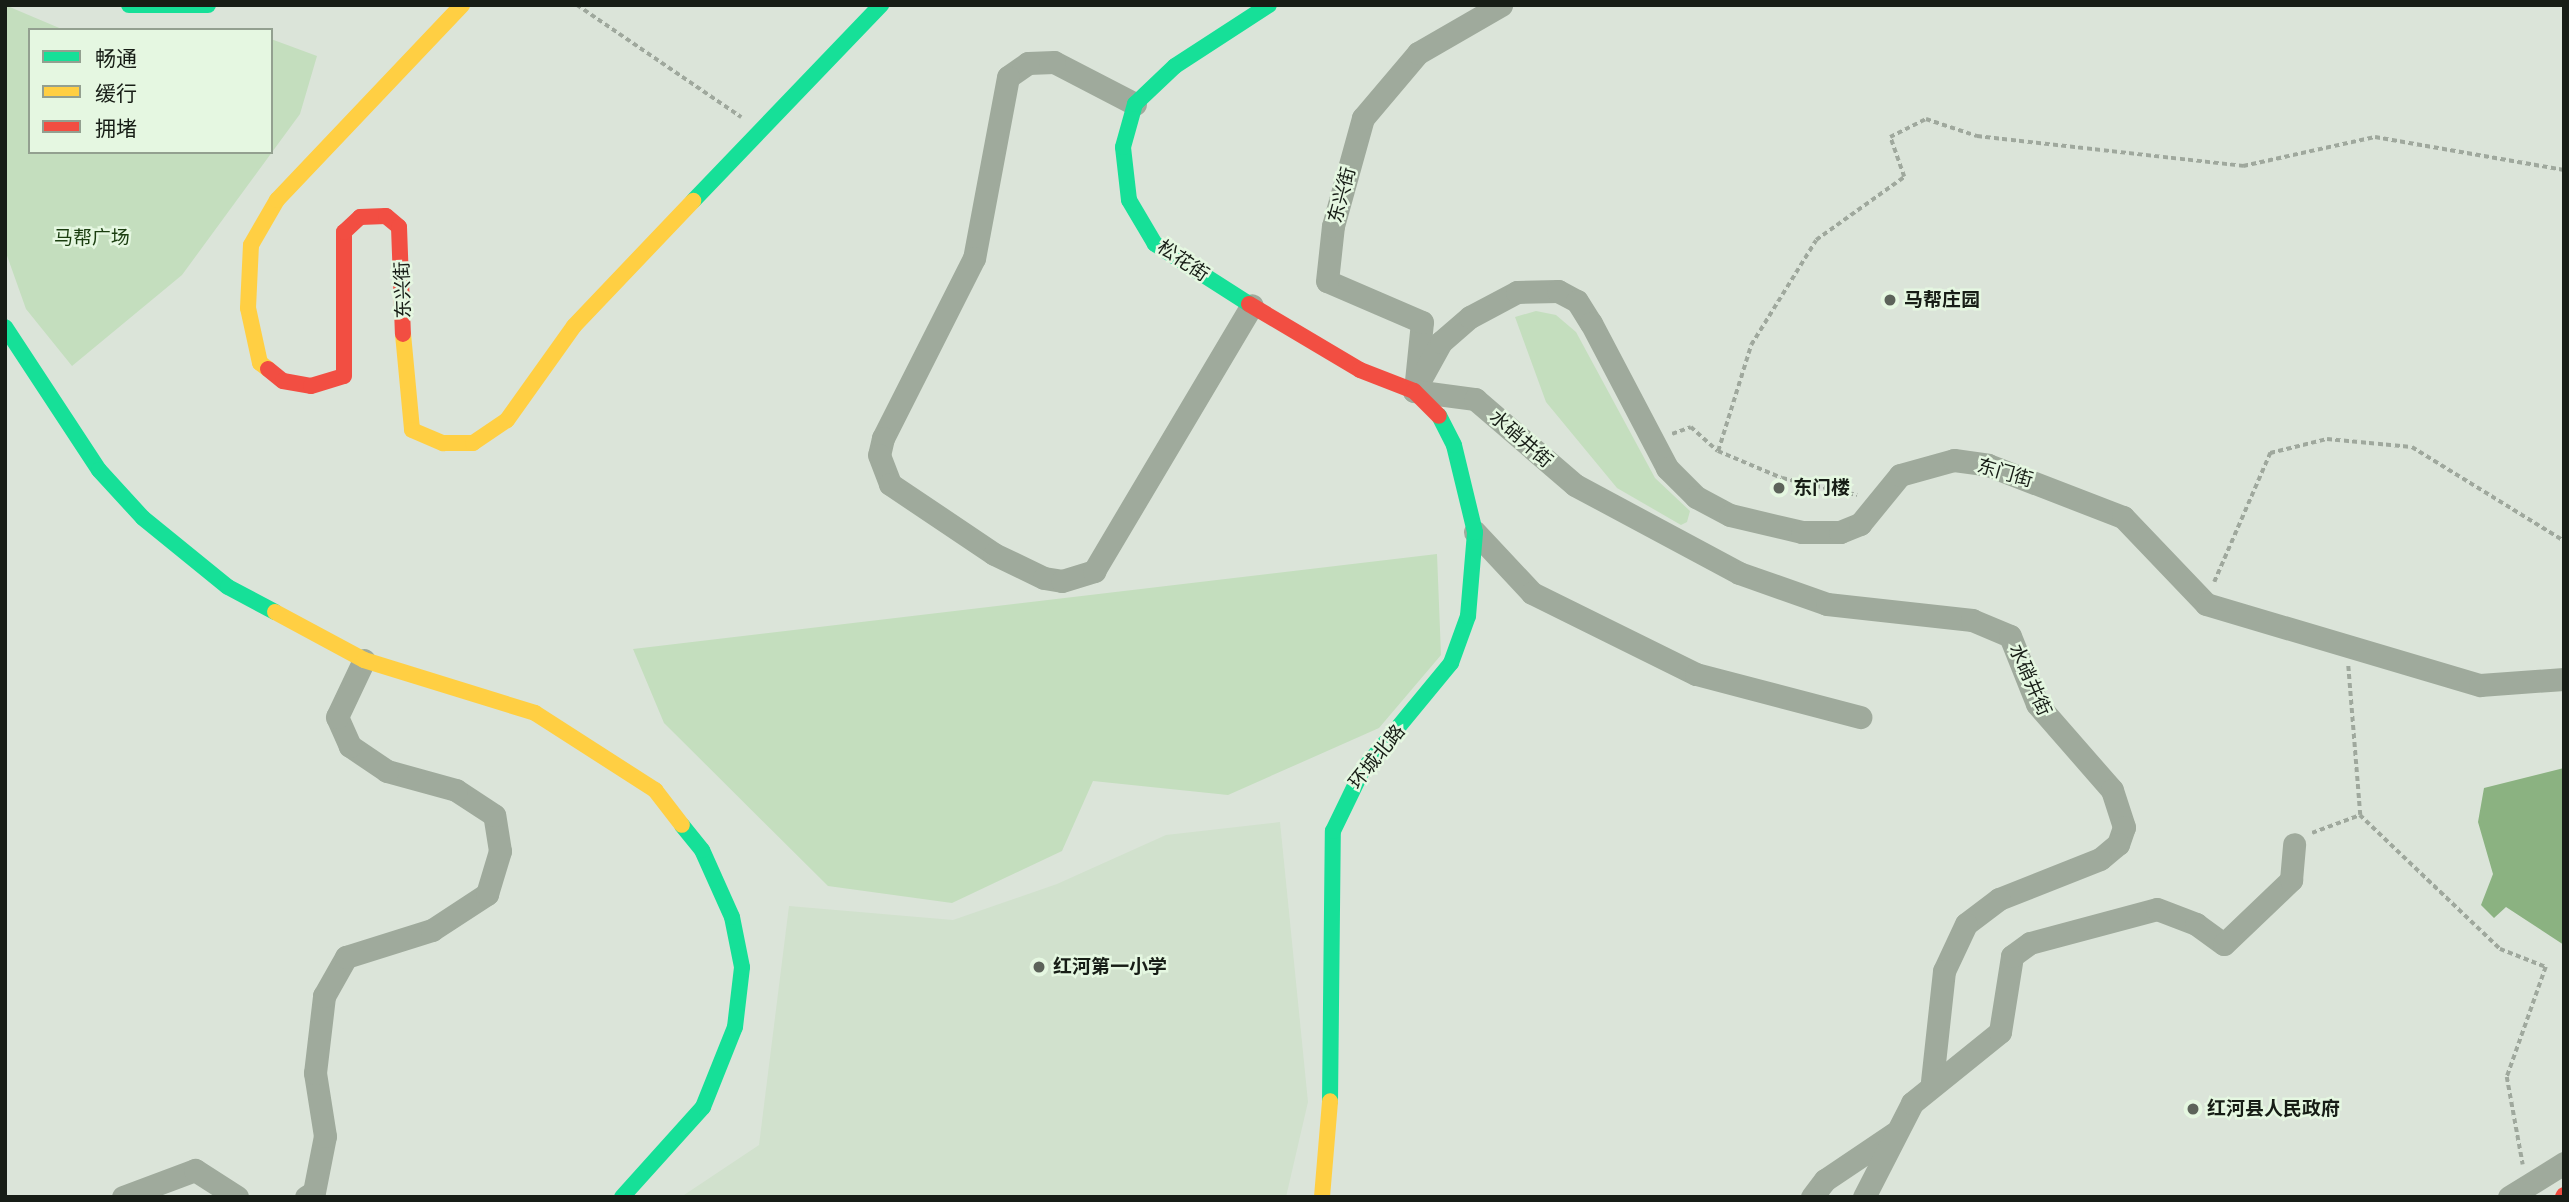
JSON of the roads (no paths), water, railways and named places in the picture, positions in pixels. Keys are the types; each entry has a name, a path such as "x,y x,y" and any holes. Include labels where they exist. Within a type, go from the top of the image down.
{"street":[{"path":"129,5 208,5"},
{"name":"东兴街","path":"462,5 277,200 251,245 248,308 260,363 283,381 311,386 344,376 344,232 360,217 386,216 399,227 405,407 412,430 443,443 473,443 507,420 574,326 881,5"},
{"path":"1252,305 1094,571 1062,581 1044,578 994,554 890,484 879,455 883,438 974,258 1008,78 1028,63 1054,62 1135,104 1175,66 1269,5"},
{"name":"东兴街","path":"1415,391 1422,321 1327,281 1333,226 1363,118 1418,53 1501,5"},
{"name":"松花街","path":"1135,104 1123,172 1140,224 1176,260 1360,370 1415,391"},
{"name":"东门街","path":"1415,391 1441,342 1470,317 1517,292 1558,290 1577,301 1591,323 1667,468 1696,498 1730,515 1802,532 1840,532 1860,524 1900,475 1954,460 1988,465 2123,517 2206,604 2480,685 2564,679"},
{"path":"5,327 52,407 143,518 228,587 364,660 535,713 594,746 655,790 702,850 732,916 742,967 735,1027 703,1107 622,1197"},
{"name":"环城北路","path":"1322,1197 1329,1156 1333,831 1362,771 1451,663 1468,616 1475,532 1454,445 1439,415 1415,391"},
{"name":"水硝井街","path":"1415,391 1475,399 1575,485 1739,573 1827,604 1972,620 2010,636 2037,704 2112,790 2124,827 2118,844 2100,859 1999,899 1966,924 1944,971 1933,1082"},
{"path":"1475,532 1532,593 1696,674 1860,717"},
{"path":"306,1197 314,1192 325,1136 315,1073 324,996 346,957 432,930 487,894 500,851 494,815 456,790 387,771 351,746 337,717 364,660"},
{"path":"1864,1197 1895,1133 1933,1082 2000,1032 2007,970 2012,956 2030,943 2157,909 2196,924 2224,944 2291,880 2294,844"},
{"path":"1812,1197 1825,1180 1895,1133"},
{"path":"2518,1193 2564,1163"},
{"path":"123,1197 195,1170 237,1197"}],"place":[{"name":"马帮庄园","path":"1890,300"},
{"name":"东门楼","path":"1779,488"},
{"name":"红河第一小学","path":"1039,967"},
{"name":"红河县人民政府","path":"2193,1109"}],"park label":[{"name":"马帮广场","path":"92,238"}]}
